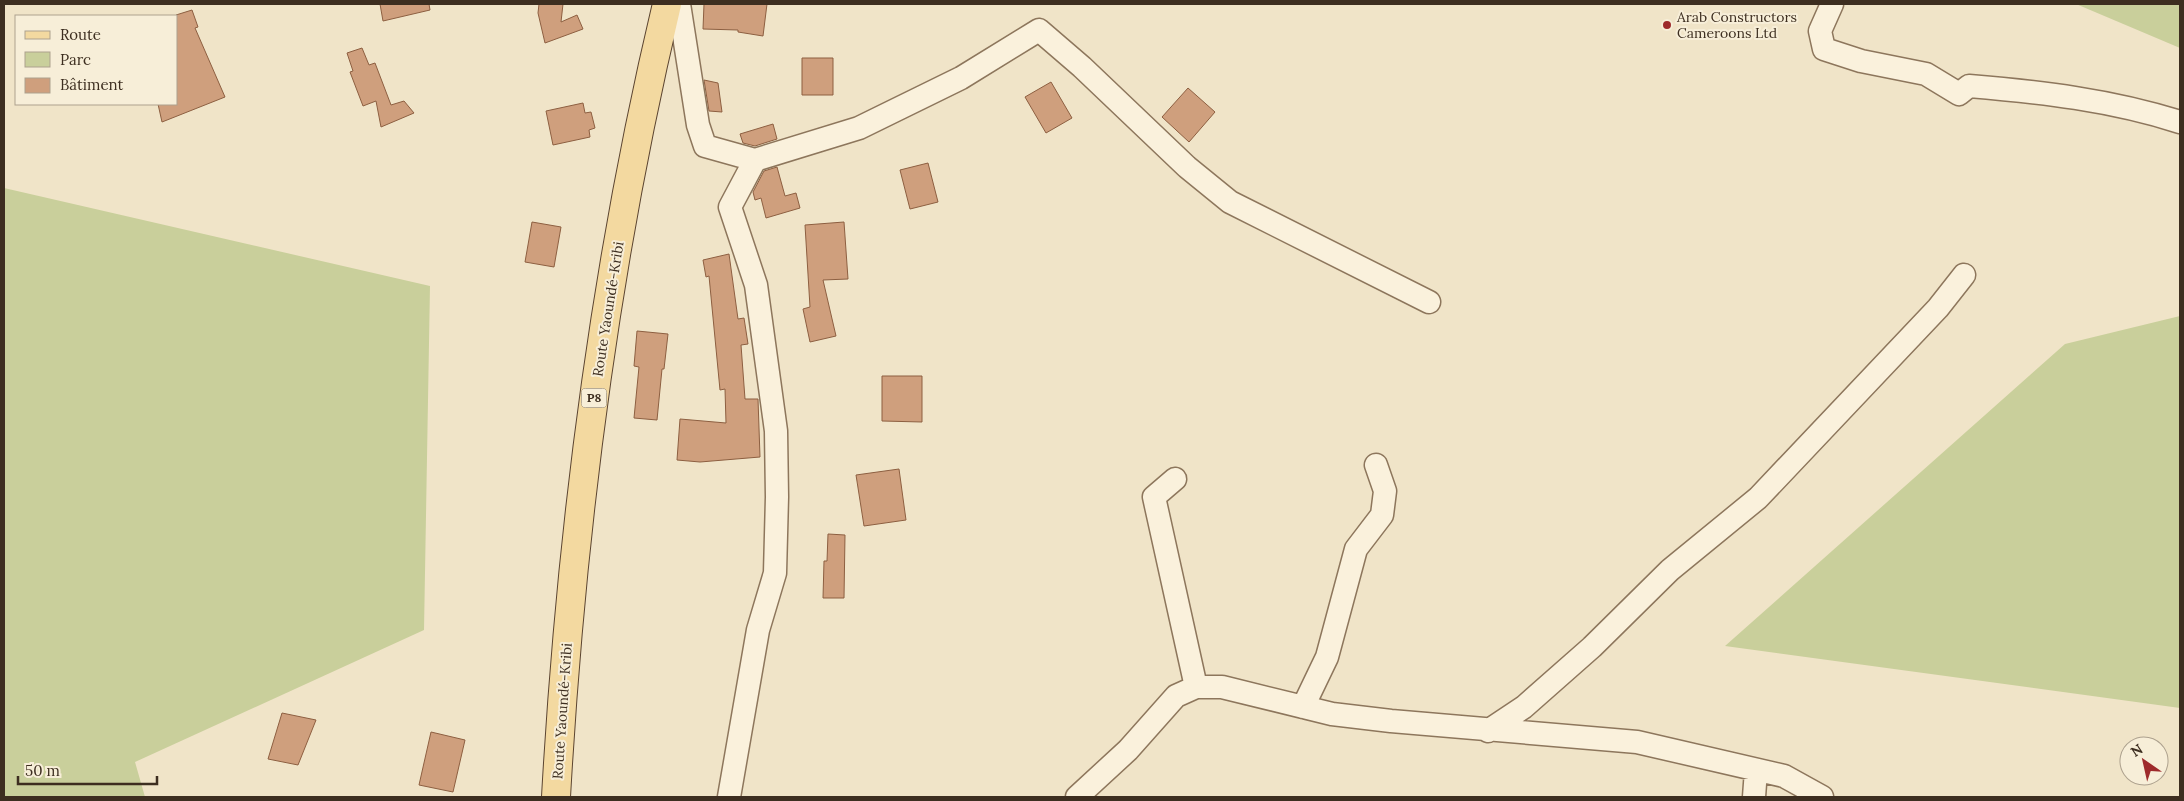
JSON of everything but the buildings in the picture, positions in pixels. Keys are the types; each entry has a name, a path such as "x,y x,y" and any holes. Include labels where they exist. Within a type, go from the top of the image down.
{"main road":[{"name":"Route Yaoundé-Kribi","path":"556,797 565,655 586,452 609,297 640,123 667,4"}],"street":[{"path":"679,4 698,125 705,146 755,160 859,128 961,78 1040,30 1089,73 1186,167 1230,202 1429,302"},
{"path":"1832,4 1820,31 1824,49 1861,61 1926,74 1959,94 1969,86 2084,98 2143,110 2180,122"},
{"path":"729,797 758,630 775,573 776,431 756,285 730,207 755,160"},
{"path":"1488,731 1524,707 1592,647 1670,570 1758,498 1938,308 1964,275"},
{"path":"1303,706 1327,657 1356,549 1382,515 1385,491 1376,466"},
{"path":"1175,479 1154,497 1196,687"},
{"path":"1077,797 1128,750 1176,696 1196,687 1222,687 1332,714 1371,719 1488,731 1637,742 1784,776 1822,797"},
{"path":"1754,797 1756,770"}],"green space":[{"path":"2076,4 2180,4 2180,48"},
{"path":"4,188 430,286 424,630 135,762 145,797 4,797"},
{"path":"2180,316 2180,708 1725,646 2065,344"}],"place":[{"name":"Arab Constructors Cameroons Ltd","path":"1667,25"}]}
